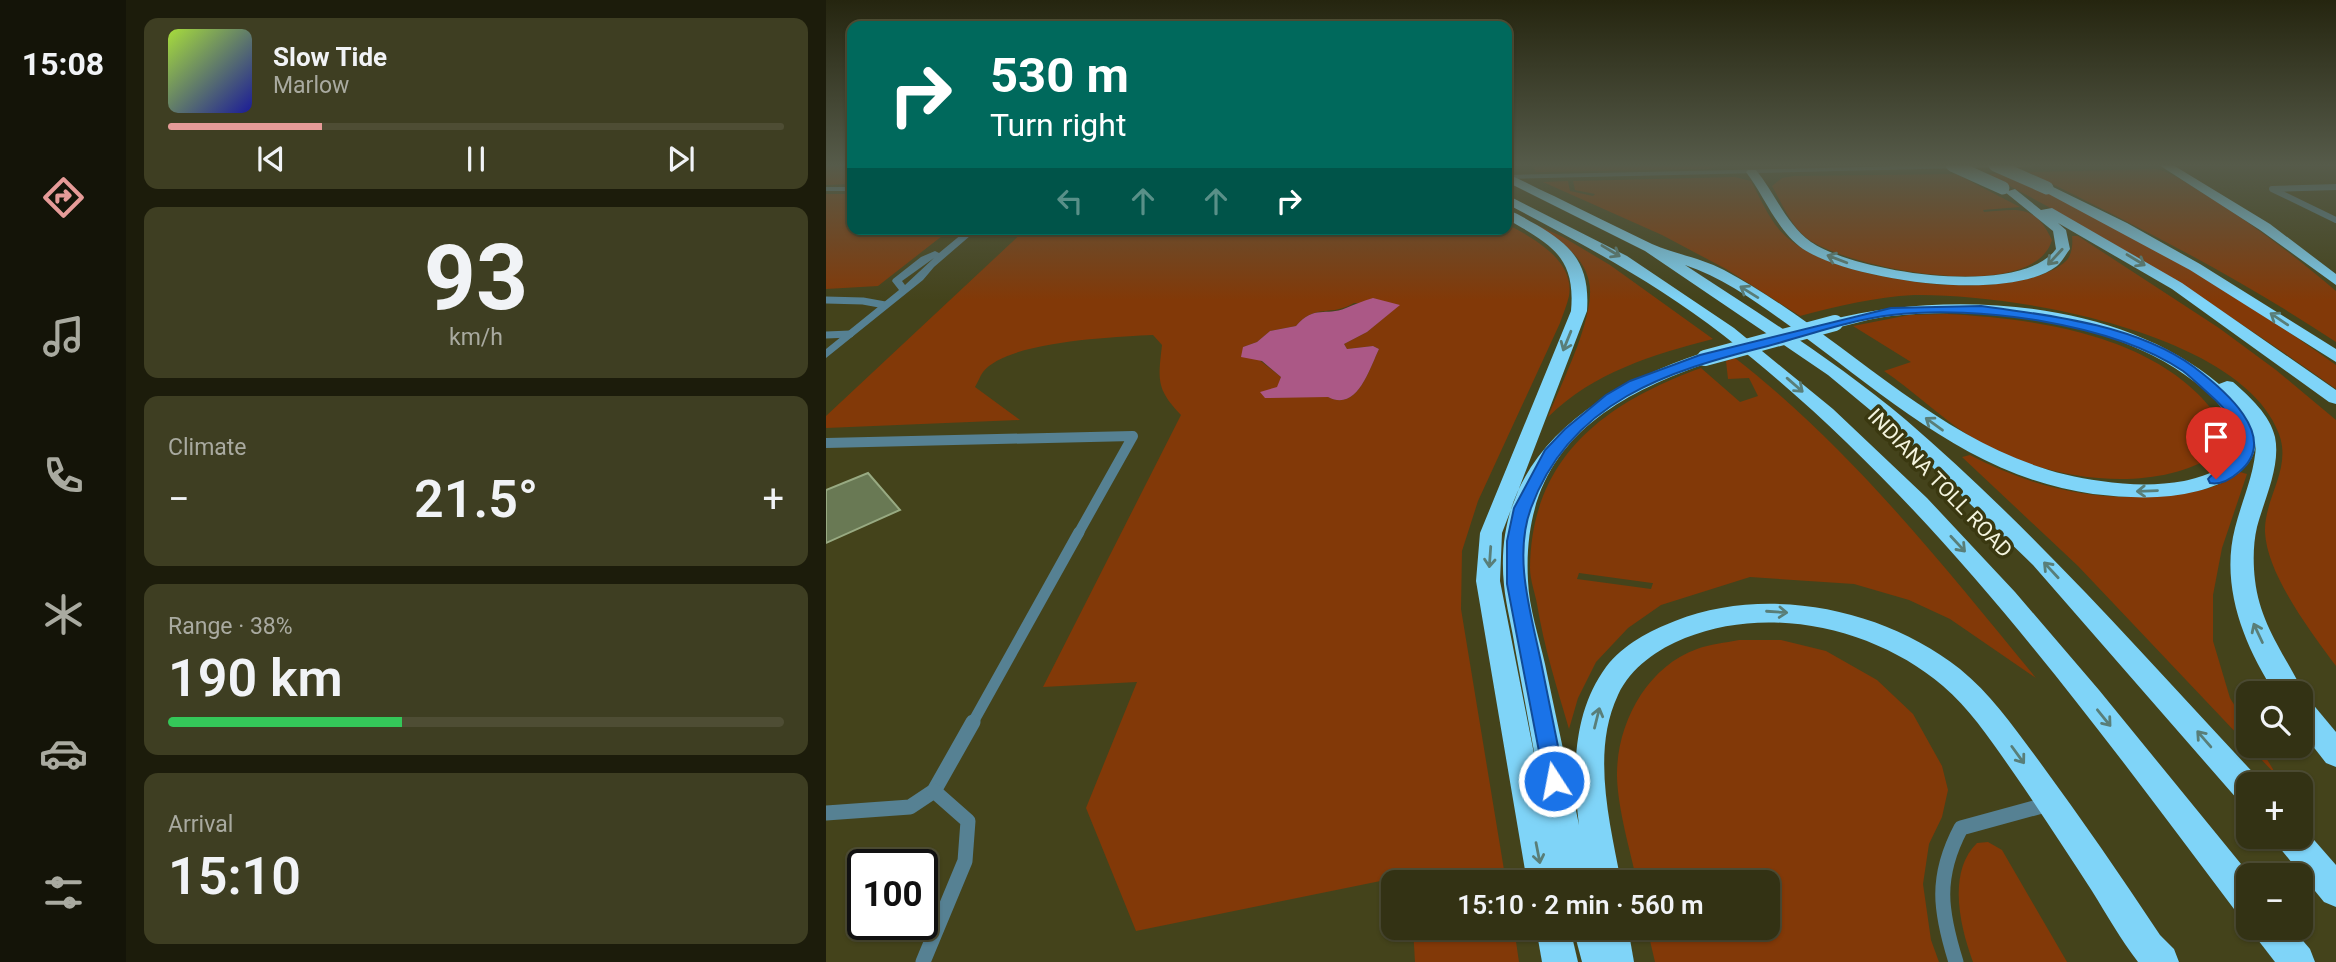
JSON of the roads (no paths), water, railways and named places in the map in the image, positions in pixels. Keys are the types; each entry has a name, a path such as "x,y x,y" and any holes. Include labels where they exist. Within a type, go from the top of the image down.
{"highway":[{"name":"INDIANA TOLL ROAD","path":"1530,210 1582,235 1678,293 1794,383 1851,435 1976,563 2236,884"},
{"name":"INDIANA TOLL ROAD","path":"1573,210 1650,248 1834,371 1899,425 1975,493 2041,559 2236,776"},
{"path":"1773,210 1786,227 1811,247 1857,266 1914,278 1975,281 2026,274 2044,268 2057,259 2064,248 2064,239 2059,230 2033,210"},
{"path":"2045,210 2150,269 2336,398"},
{"path":"2089,210 2173,253 2241,293 2336,357"},
{"path":"2237,210 2265,227 2336,281"},
{"path":"1512,217 1571,257 1579,271 1582,284 1579,311 1506,491 1492,533 1488,581 1542,870"},
{"path":"1650,248 1718,273 1840,355 1942,431 1978,453 2017,471 2058,483 2102,491 2184,489 2216,479 2235,468 2245,452 2246,437 2241,423 2220,394 2188,369 2126,339 2054,320 1981,310 1891,311 1830,320"},
{"path":"1506,491 1552,430 1576,408 1627,376 1701,355 1830,320 1912,303 1976,303 2029,309 2099,324 2135,335 2201,367 2246,403 2259,422 2266,440 2265,458 2244,535 2243,581 2253,625 2283,681"},
{"path":"1573,870 1516,584 1516,541 1522,508 1551,453 1590,414 1635,384 1701,355"},
{"path":"1602,870 1590,788 1590,746 1599,708 1617,670 1642,647 1684,626 1724,614 1766,611 1807,615 1848,625 1891,642 1940,669 1976,701 2053,803 2158,960"},
{"path":"2313,725 2336,754"},
{"path":"2301,849 2336,890"},
{"path":"1555,940 1560,962"},
{"path":"1594,940 1600,962"},
{"path":"1613,940 1616,962"},
{"path":"2280,940 2297,962"}],"street":[{"path":"826,355 902,288 928,271 930,266 967,235"},
{"path":"902,288 897,281 924,259 948,250"}],"lane":[{"path":"2315,210 2336,220"},
{"path":"826,300 885,304"},
{"path":"826,335 850,334"},
{"path":"826,443 1133,436 934,791 910,807 826,813"},
{"path":"923,962 965,861 968,821 934,791"},
{"path":"1955,962 1943,920 1940,877 1948,849 1961,828 2053,803"}]}
